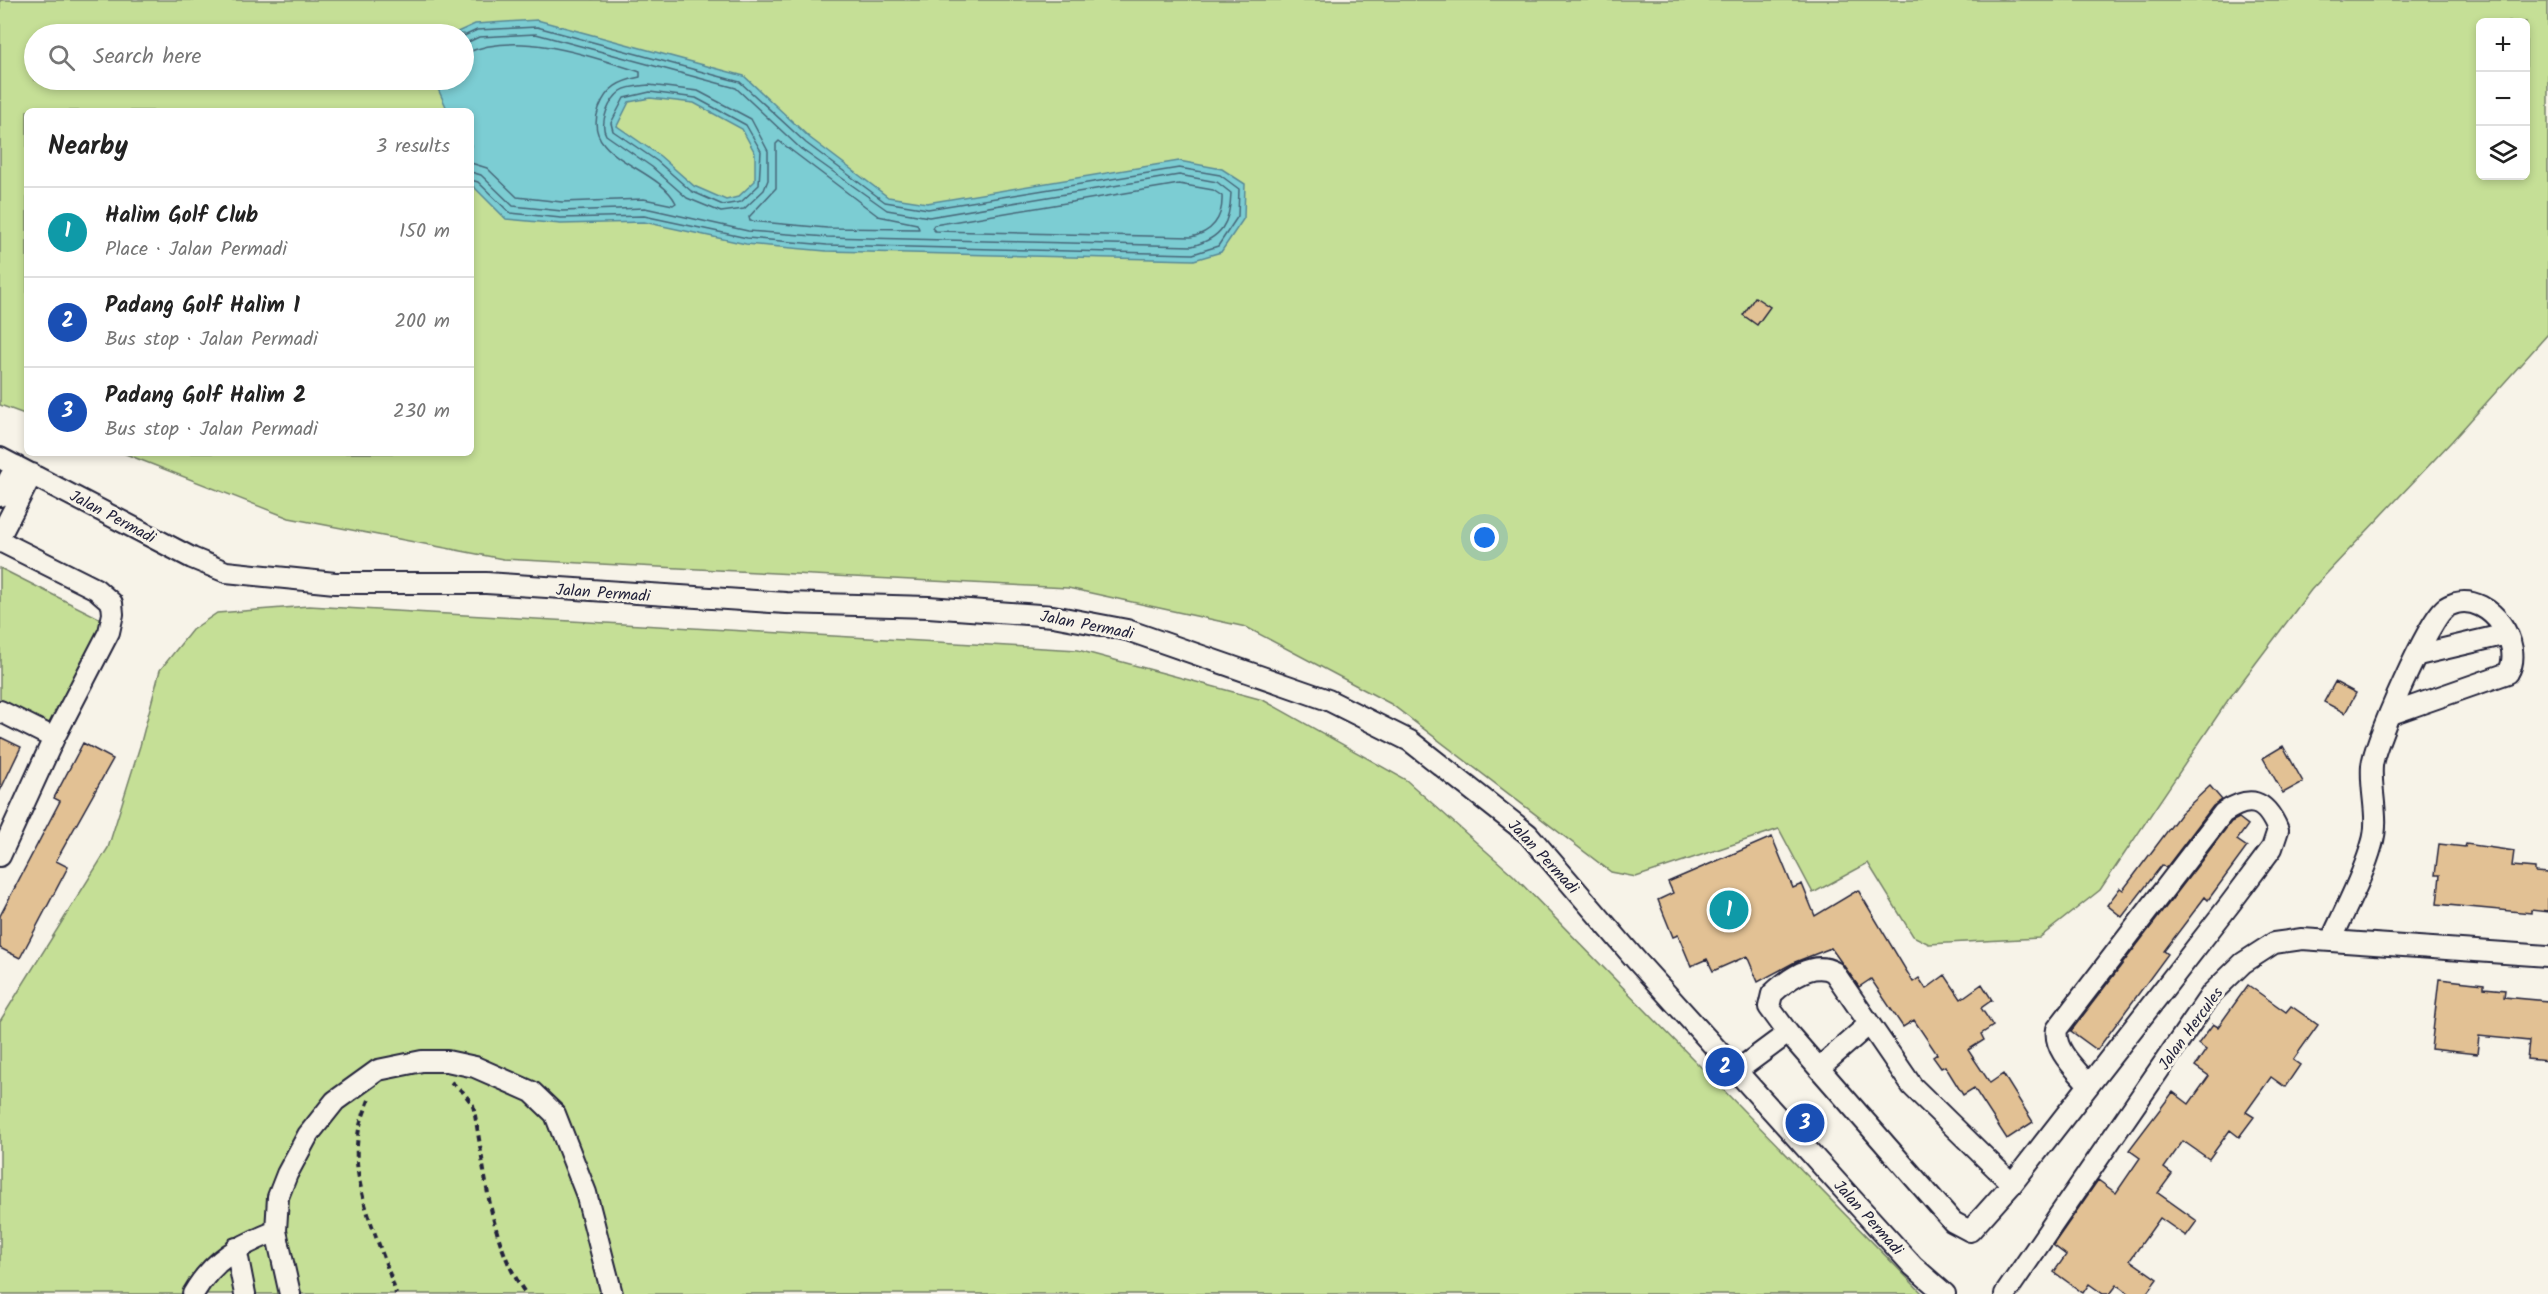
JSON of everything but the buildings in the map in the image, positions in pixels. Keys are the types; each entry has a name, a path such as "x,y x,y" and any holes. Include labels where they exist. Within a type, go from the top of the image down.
{"street":[{"path":"0,496 16,466"},
{"path":"0,536 16,466"},
{"name":"Jalan Permadi","path":"16,466 192,558 226,572 335,583 486,583 774,603 928,607 1053,616 1127,630 1328,700 1410,741 1514,822 1545,853 1636,960 1913,1266 1945,1294"},
{"path":"0,541 96,588 112,603 113,614 109,632 4,835 0,856"},
{"path":"2331,941 2373,843 2375,825 2372,765 2391,714 2434,622 2445,608 2459,602 2474,603 2495,614 2507,634 2513,655 2513,665 2508,673 2391,714"},
{"path":"2418,655 2507,634"},
{"path":"0,711 54,738"},
{"path":"2012,1184 1912,1086 1868,1025 1840,976 1828,969 1812,968 1778,989 1769,1000 1769,1006 1788,1033 1953,1222 1970,1231 2012,1184 2089,1085 2272,848 2278,830 2272,814 2256,802 2240,802 2223,813 2057,1029 2056,1037 2062,1052 2089,1085"},
{"name":"Jalan Hercules","path":"2005,1294 2212,993 2243,963 2274,943 2302,939 2548,956"},
{"path":"1819,1068 1868,1025"},
{"path":"1738,1070 1788,1033"},
{"path":"290,1294 276,1231 278,1197 287,1174 308,1135 335,1101 378,1070 422,1061 447,1061 475,1067 522,1087 532,1092 555,1114 586,1193 612,1294"},
{"path":"194,1293 212,1268 236,1248 276,1231"},
{"path":"236,1248 245,1294"}],"path":[{"path":"447,1061 445,1076 463,1092 473,1105 494,1221 517,1281 526,1294"},
{"path":"378,1070 358,1133 356,1156 362,1190 396,1294"}],"green space":[{"path":"0,0 2548,0 2548,334 2452,441 2311,590 2228,700 2100,890 2039,938 1929,944 1913,936 1868,863 1813,893 1779,829 1636,877 1611,872 1391,704 1246,627 1068,588 503,559 289,518 131,456 474,456 474,108 24,108 24,414 0,405"},
{"path":"0,568 109,623 55,730 0,703"},
{"path":"309,606 1078,650 1263,700 1406,780 1513,875 1923,1294 0,1294 0,1021 108,848 140,746 160,670 192,630 217,613"}],"water":[{"path":"537,20 744,76 810,138 888,197 927,203 1179,161 1222,169 1245,184 1244,218 1221,252 1194,260 826,251 746,244 644,222 561,224 506,219 474,187 474,108 447,108 439,90 474,90 474,24","holes":["650,98 694,103 742,129 755,153 755,181 738,197 726,200 694,186 660,156 617,126 629,102"]}],"place":[{"name":"Halim Golf Club","path":"1729,910"},
{"name":"Padang Golf Halim 1","path":"1725,1067"},
{"name":"Padang Golf Halim 2","path":"1805,1123"}]}
